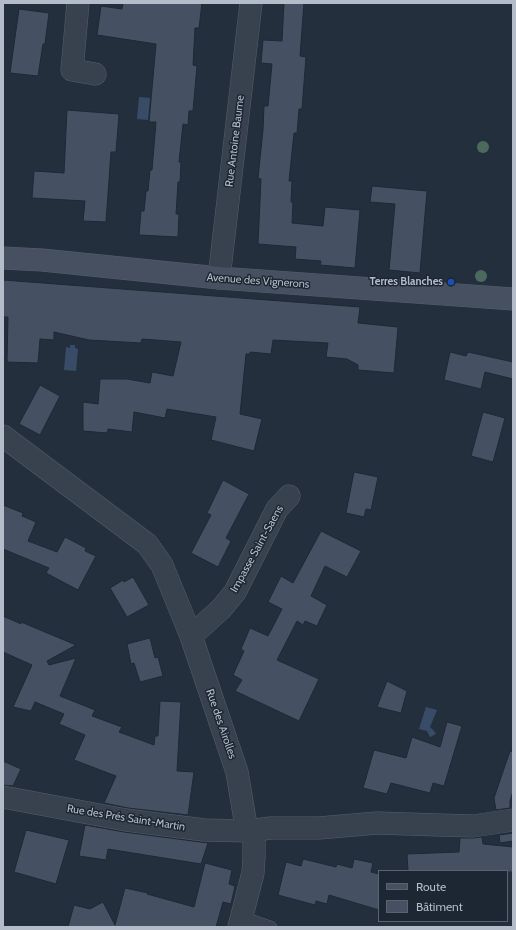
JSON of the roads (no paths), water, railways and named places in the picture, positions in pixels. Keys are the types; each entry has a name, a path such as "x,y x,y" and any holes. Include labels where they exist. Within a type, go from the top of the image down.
{"main road":[{"name":"Avenue des Vignerons","path":"3,258 42,260 219,278 513,299"}],"street":[{"path":"78,3 72,70 95,74"},
{"name":"Rue Antoine Baume","path":"219,278 251,3"},
{"name":"Rue des Airolles","path":"3,436 147,544 162,565 191,636 237,772 245,820 254,840 253,873 240,922"},
{"name":"Impasse Saint-Saens","path":"191,636 221,609 235,592 277,509 289,496"},
{"name":"Rue des Prés Saint-Martin","path":"3,797 126,820 204,830 249,831"},
{"path":"249,831 271,828 319,828 377,823 473,826 513,820"}],"lane":[{"path":"240,922 271,927"}],"water":[{"path":"139,97 150,98 148,120 137,119"},
{"path":"70,345 75,345 75,348 78,349 76,371 64,370 66,347 70,348"},
{"path":"426,707 437,710 430,727 436,734 430,737 427,731 419,729"}],"place":[{"name":"Terres Blanches","path":"451,282"}]}
